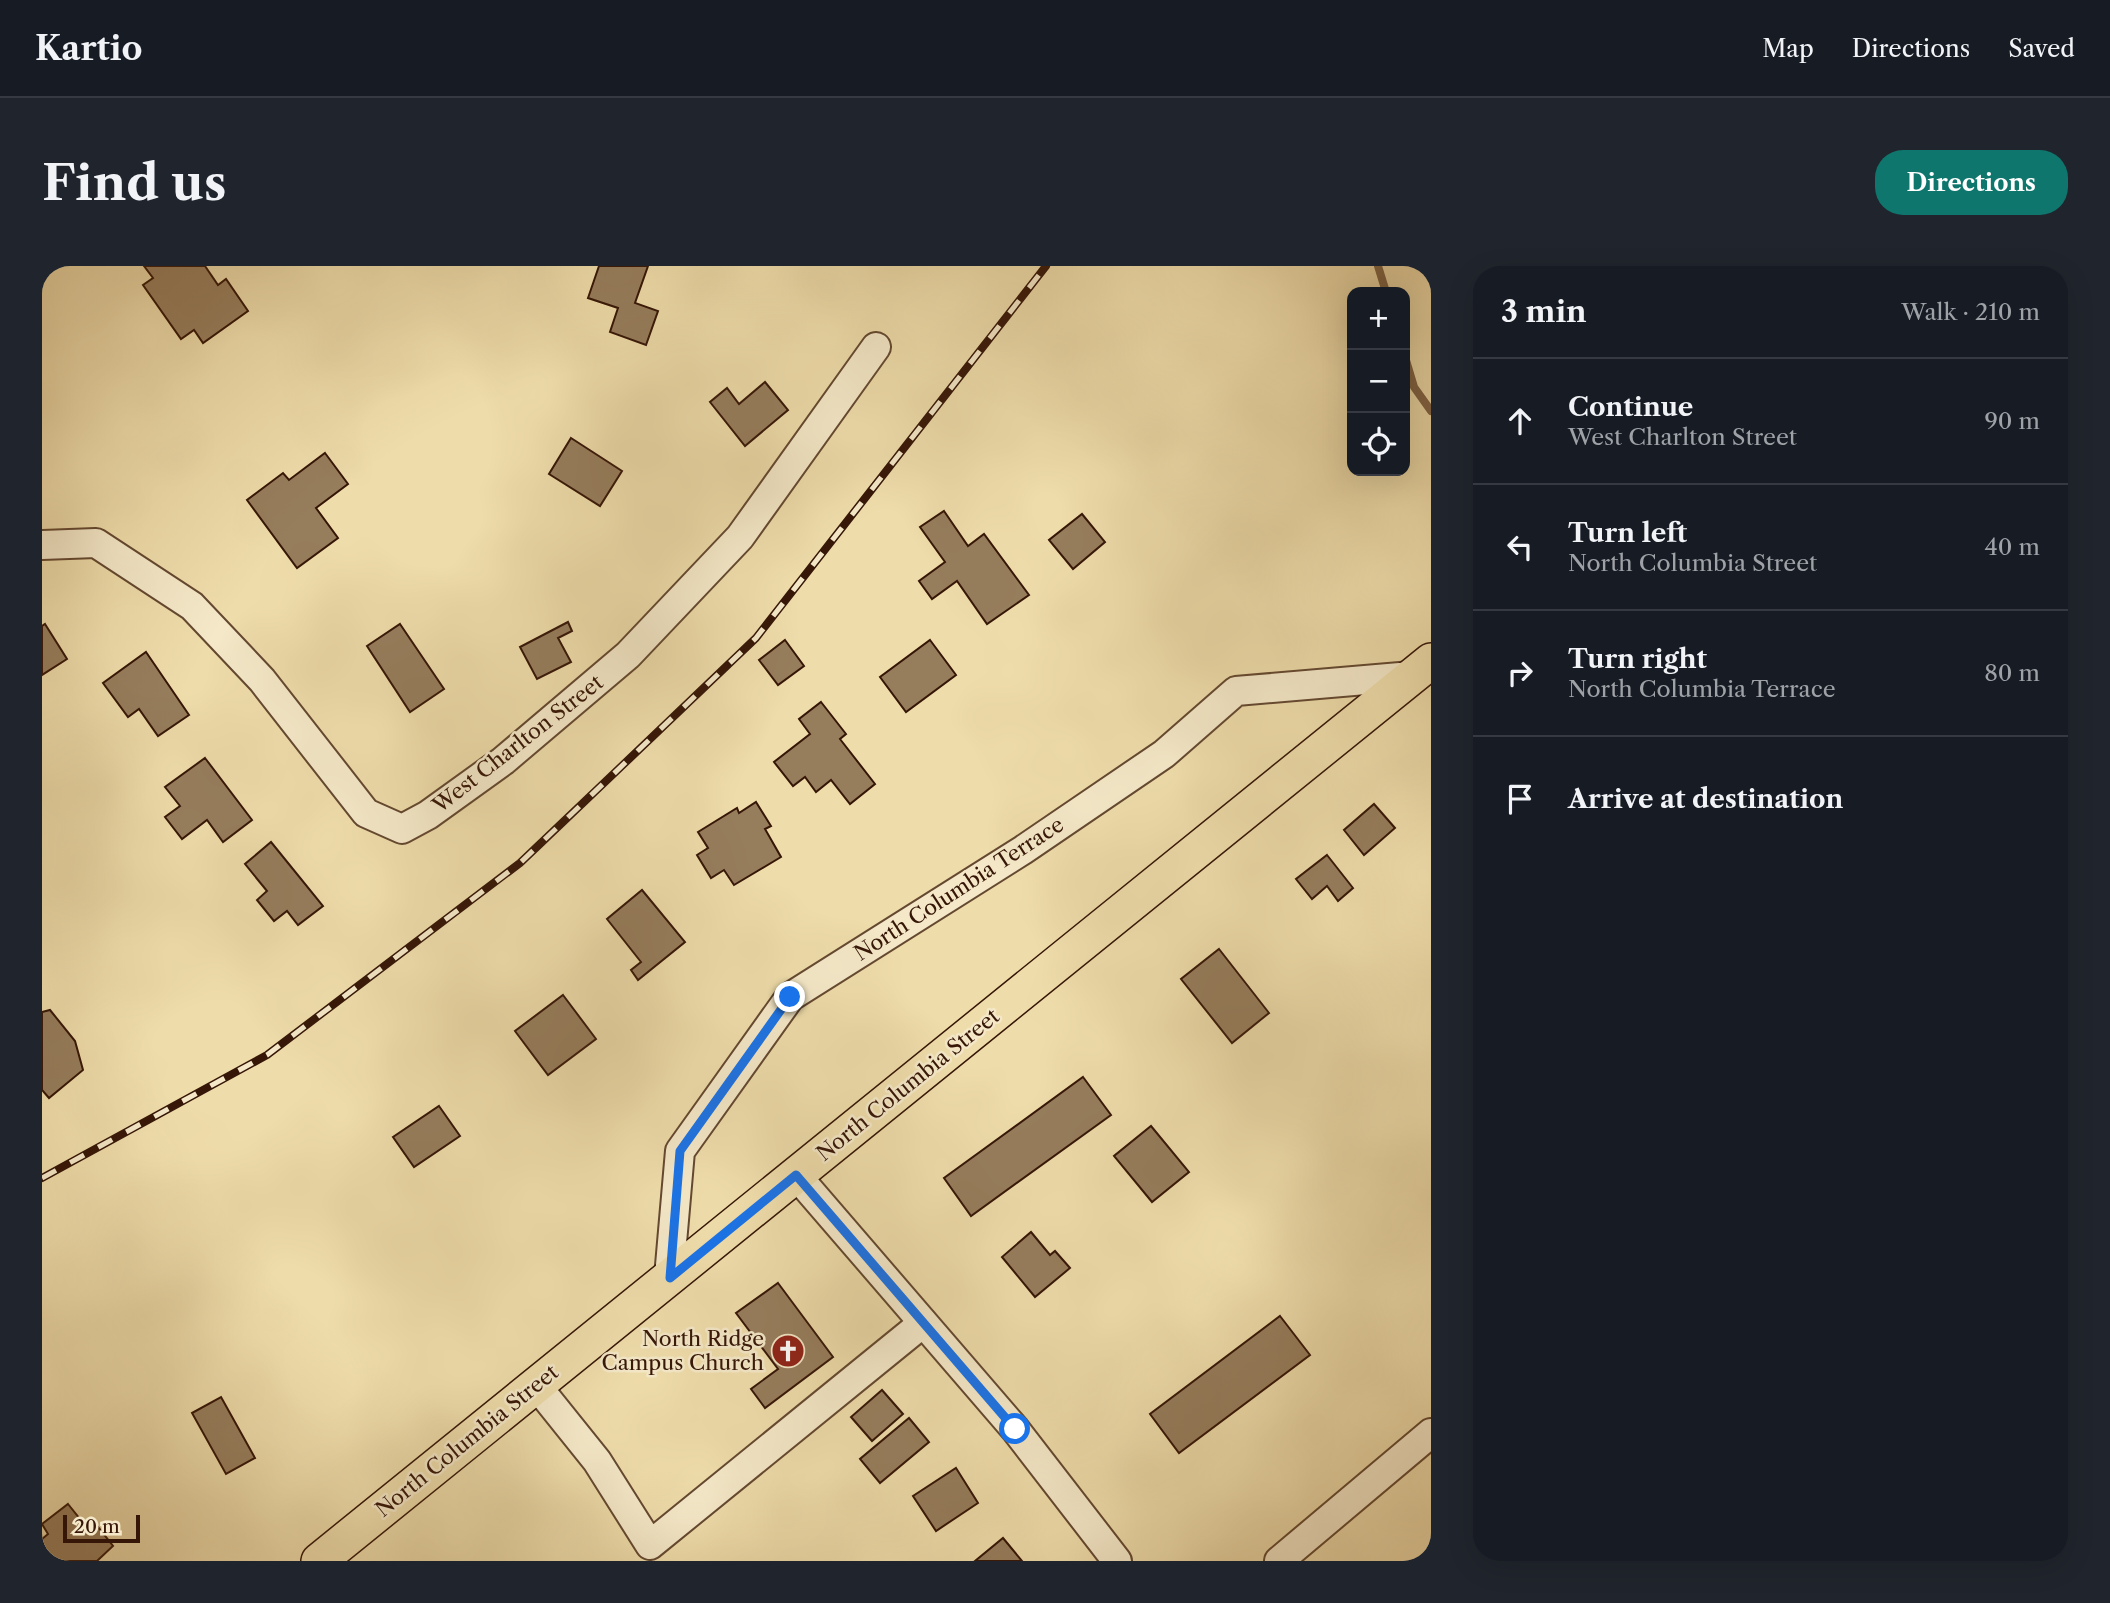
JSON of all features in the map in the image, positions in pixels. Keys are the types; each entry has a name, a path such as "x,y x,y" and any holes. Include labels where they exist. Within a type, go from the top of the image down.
{"main road":[{"name":"North Columbia Street","path":"319,1561 1422,669"}],"street":[{"name":"West Charlton Street","path":"42,545 96,543 191,606 262,680 366,813 402,829 428,815 503,761 628,655 740,537 876,347"},
{"name":"North Columbia Terrace","path":"670,1278 680,1151 790,997 1034,843 1164,754 1236,691 1422,669"},
{"path":"796,1175 1015,1429 1117,1561"},
{"path":"536,1385 597,1461 650,1545 923,1322"},
{"path":"1279,1561 1431,1433"}],"building":[{"path":"144,266 205,266 218,285 226,279 248,311 203,343 194,330 181,339 143,285 153,278"},
{"path":"599,266 648,266 635,303 658,311 646,345 610,332 618,308 588,298"},
{"path":"765,382 788,410 745,446 710,402 727,388 739,404"},
{"path":"571,438 622,471 600,506 549,474"},
{"path":"325,453 348,484 316,508 338,538 297,568 247,500 283,473 289,480"},
{"path":"944,511 968,546 984,534 1029,595 987,624 957,581 932,599 919,581 945,562 920,527"},
{"path":"1082,514 1105,542 1073,569 1049,540"},
{"path":"568,622 572,631 558,638 571,662 537,679 520,647"},
{"path":"45,624 67,659 42,675 42,626"},
{"path":"400,624 444,689 410,712 367,646"},
{"path":"785,640 804,666 778,685 759,660"},
{"path":"930,640 956,675 906,712 880,677"},
{"path":"146,652 189,715 158,736 139,709 128,717 103,683"},
{"path":"821,702 846,734 840,739 875,784 850,804 831,780 816,792 805,777 793,786 774,762 810,734 799,719"},
{"path":"205,758 252,820 223,842 207,820 182,839 165,817 180,806 165,787"},
{"path":"756,802 771,826 765,829 781,857 734,885 724,870 711,878 697,855 708,848 698,832 737,808 739,813"},
{"path":"1374,804 1395,828 1364,855 1344,830"},
{"path":"271,842 323,906 298,925 287,911 274,921 257,900 267,891 245,864"},
{"path":"1327,855 1353,888 1338,901 1327,886 1312,899 1296,879"},
{"path":"642,890 685,942 638,980 631,970 641,962 607,919"},
{"path":"1219,949 1269,1013 1232,1043 1181,979"},
{"path":"563,995 596,1039 548,1075 515,1031"},
{"path":"50,1010 75,1041 83,1070 49,1098 42,1090 42,1012"},
{"path":"1083,1077 1111,1115 971,1216 944,1178"},
{"path":"439,1106 460,1136 414,1167 393,1137"},
{"path":"1151,1126 1189,1172 1152,1202 1114,1156"},
{"path":"1031,1232 1050,1255 1055,1251 1070,1268 1035,1297 1002,1257"},
{"path":"778,1283 833,1357 765,1408 751,1389 778,1369 736,1313"},
{"path":"1280,1316 1310,1355 1179,1453 1150,1414"},
{"path":"882,1390 903,1414 872,1441 851,1417"},
{"path":"221,1397 255,1458 226,1474 192,1413"},
{"path":"909,1418 929,1442 880,1483 860,1459"},
{"path":"956,1468 978,1503 936,1531 913,1496"},
{"path":"68,1504 88,1529 95,1523 113,1546 97,1561 42,1561 42,1539 48,1534 42,1524"},
{"path":"1003,1538 1022,1561 975,1561"}],"waterway":[{"path":"1378,266 1384,287"},
{"path":"1410,374 1414,387 1431,411"}],"railway":[{"path":"42,1178 267,1055 520,863 756,638 1046,266"}],"place":[{"name":"North Ridge Campus Church","path":"788,1351"}],"route":[{"path":"790,997 680,1151 670,1278 796,1175 1015,1429"}]}
